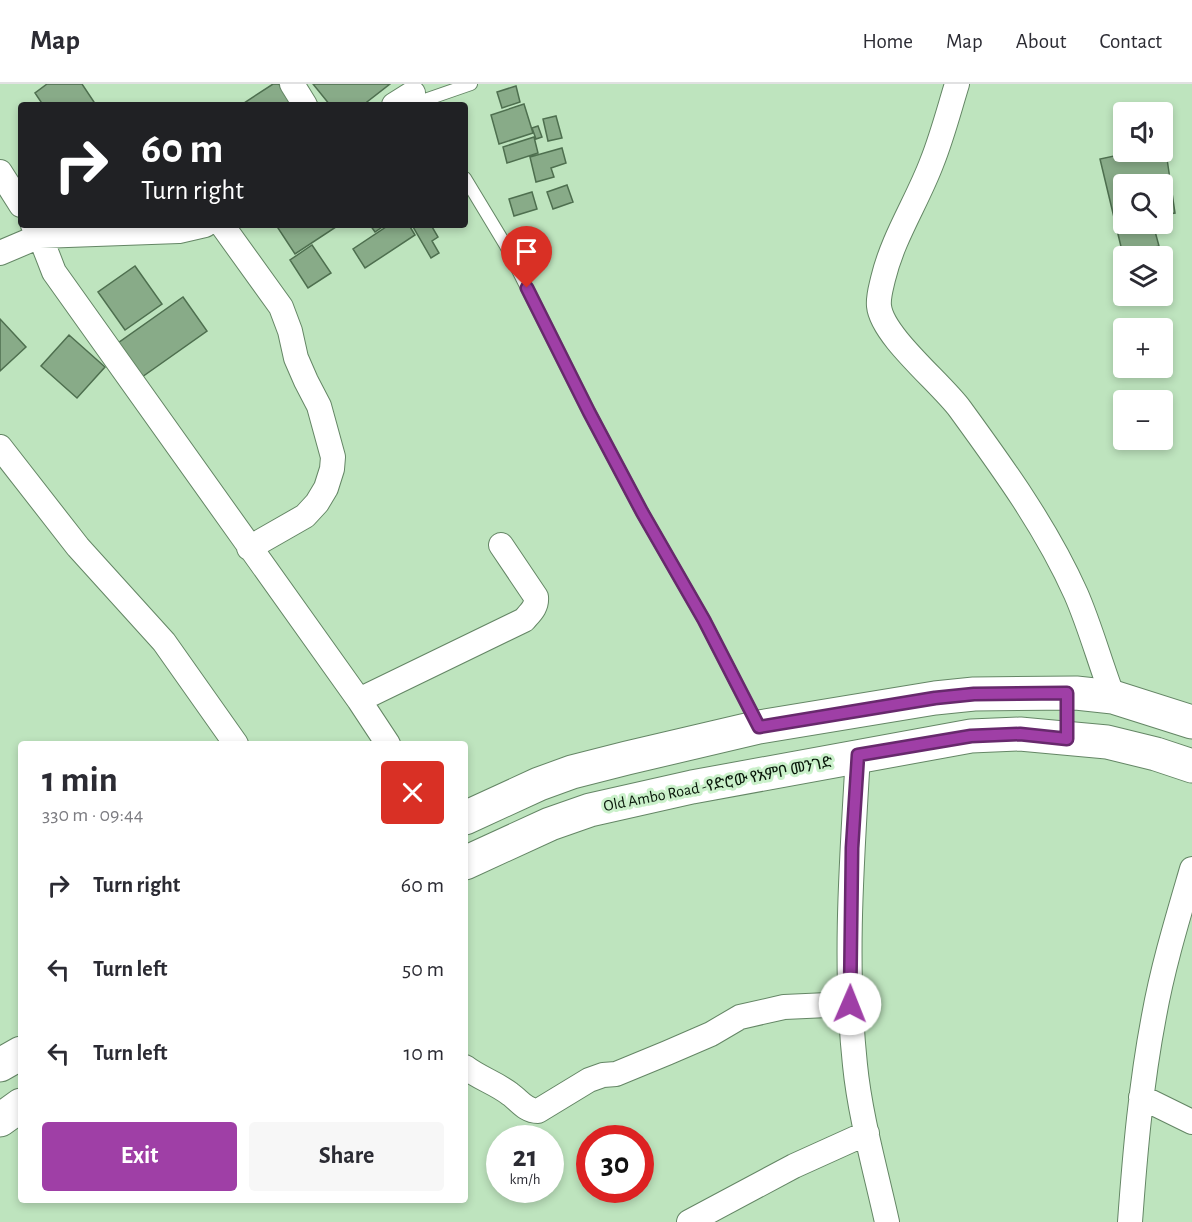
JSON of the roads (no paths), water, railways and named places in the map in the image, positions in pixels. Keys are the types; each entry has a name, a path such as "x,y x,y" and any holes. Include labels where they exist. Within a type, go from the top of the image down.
{"main road":[{"path":"1067,693 1067,739"},
{"path":"468,817 511,796 572,772 759,727 935,698 974,694 1067,693 1113,697 1192,722"},
{"name":"Old Ambo Road -የድሮው የአምቦ መንገድ","path":"468,862 550,824 590,810 858,755 971,736 1020,734 1107,742 1192,766"},
{"path":"0,1065 18,1055"},
{"path":"0,1120 18,1107"}],"street":[{"path":"292,84 304,102"},
{"path":"957,84 932,163 895,242 879,294 879,308 894,337 954,401 1002,466 1037,520 1076,596 1113,697"},
{"path":"0,172 18,200"},
{"path":"0,253 37,231 179,231 192,228"},
{"path":"224,228 281,307 290,331 296,358 319,406 333,457 326,488 317,504 305,516 249,548"},
{"path":"37,231 54,272 386,741"},
{"path":"0,447 78,548 164,642 234,741"},
{"path":"359,700 524,620 530,614 534,609 536,597 501,545"},
{"path":"858,755 852,848 850,1004 855,1068 887,1222"},
{"path":"1130,1222 1141,1097 1154,1015 1173,934 1192,869"},
{"path":"468,1069 480,1078 502,1088 529,1110 538,1111 589,1080 603,1075 616,1074 689,1044 740,1017 784,1007 850,1004"},
{"path":"1141,1097 1192,1122"},
{"path":"689,1222 794,1166 867,1133"}],"lane":[{"path":"411,98 471,84"},
{"path":"468,183 506,246 589,412 642,512 704,620 759,727"}]}
